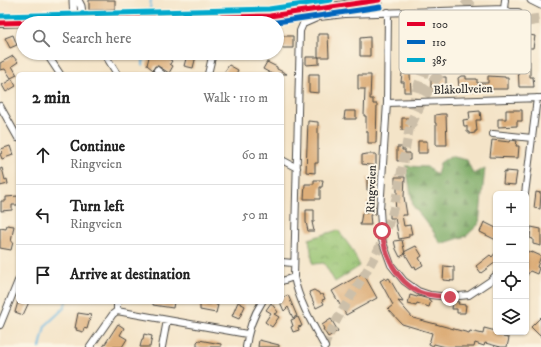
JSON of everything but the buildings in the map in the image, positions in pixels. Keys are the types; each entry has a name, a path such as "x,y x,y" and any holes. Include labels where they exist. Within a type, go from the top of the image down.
{"main road":[{"path":"270,16 379,0"},
{"path":"0,23 16,22"}],"street":[{"path":"73,0 74,16"},
{"path":"78,0 81,6 82,16"},
{"path":"306,0 307,11"},
{"path":"465,10 504,9 505,0"},
{"path":"531,0 541,5"},
{"name":"Ringveien","path":"388,12 387,102 380,210 382,240 391,265 404,281 418,291 430,295 450,297 469,295 493,277"},
{"path":"325,347 308,316 294,277 300,31 303,24 313,19 331,15 399,12"},
{"path":"51,60 59,72"},
{"path":"108,60 116,72"},
{"path":"208,72 211,60"},
{"path":"525,191 539,98"},
{"name":"Blåkollveien","path":"387,102 539,98"},
{"path":"0,106 16,134"},
{"path":"493,134 532,138"},
{"path":"284,161 297,168"},
{"path":"284,262 294,263"},
{"path":"284,280 294,277"},
{"path":"0,325 16,286"},
{"path":"115,304 117,311"},
{"path":"246,347 252,321 261,304"},
{"path":"117,311 248,334"},
{"path":"90,347 113,314 117,311"},
{"path":"162,347 167,320"}],"green space":[{"path":"450,156 467,160 473,174 485,168 479,224 466,236 441,244 431,228 413,206 406,166 427,167 437,175 440,163"},
{"path":"338,230 351,248 360,266 335,282 324,263 313,264 309,239"}],"waterway":[{"path":"150,9 151,0"},
{"path":"143,60 143,65"},
{"path":"40,347 45,326 64,308 65,304"}],"tunnel":[{"path":"461,10 472,0"},
{"path":"531,21 541,19"},
{"path":"413,108 423,74"},
{"path":"410,126 429,87 439,74"},
{"path":"324,347 337,319 369,266 383,239 396,198 410,126"}],"transit line":[{"name":"385","path":"0,16 269,9 331,0"},
{"name":"100","path":"270,16 379,0"},
{"name":"110","path":"284,21 380,7"},
{"name":"100","path":"0,23 16,23"}],"route":[{"path":"382,231 382,240 391,265 404,281 418,291 430,295 450,297"}]}
